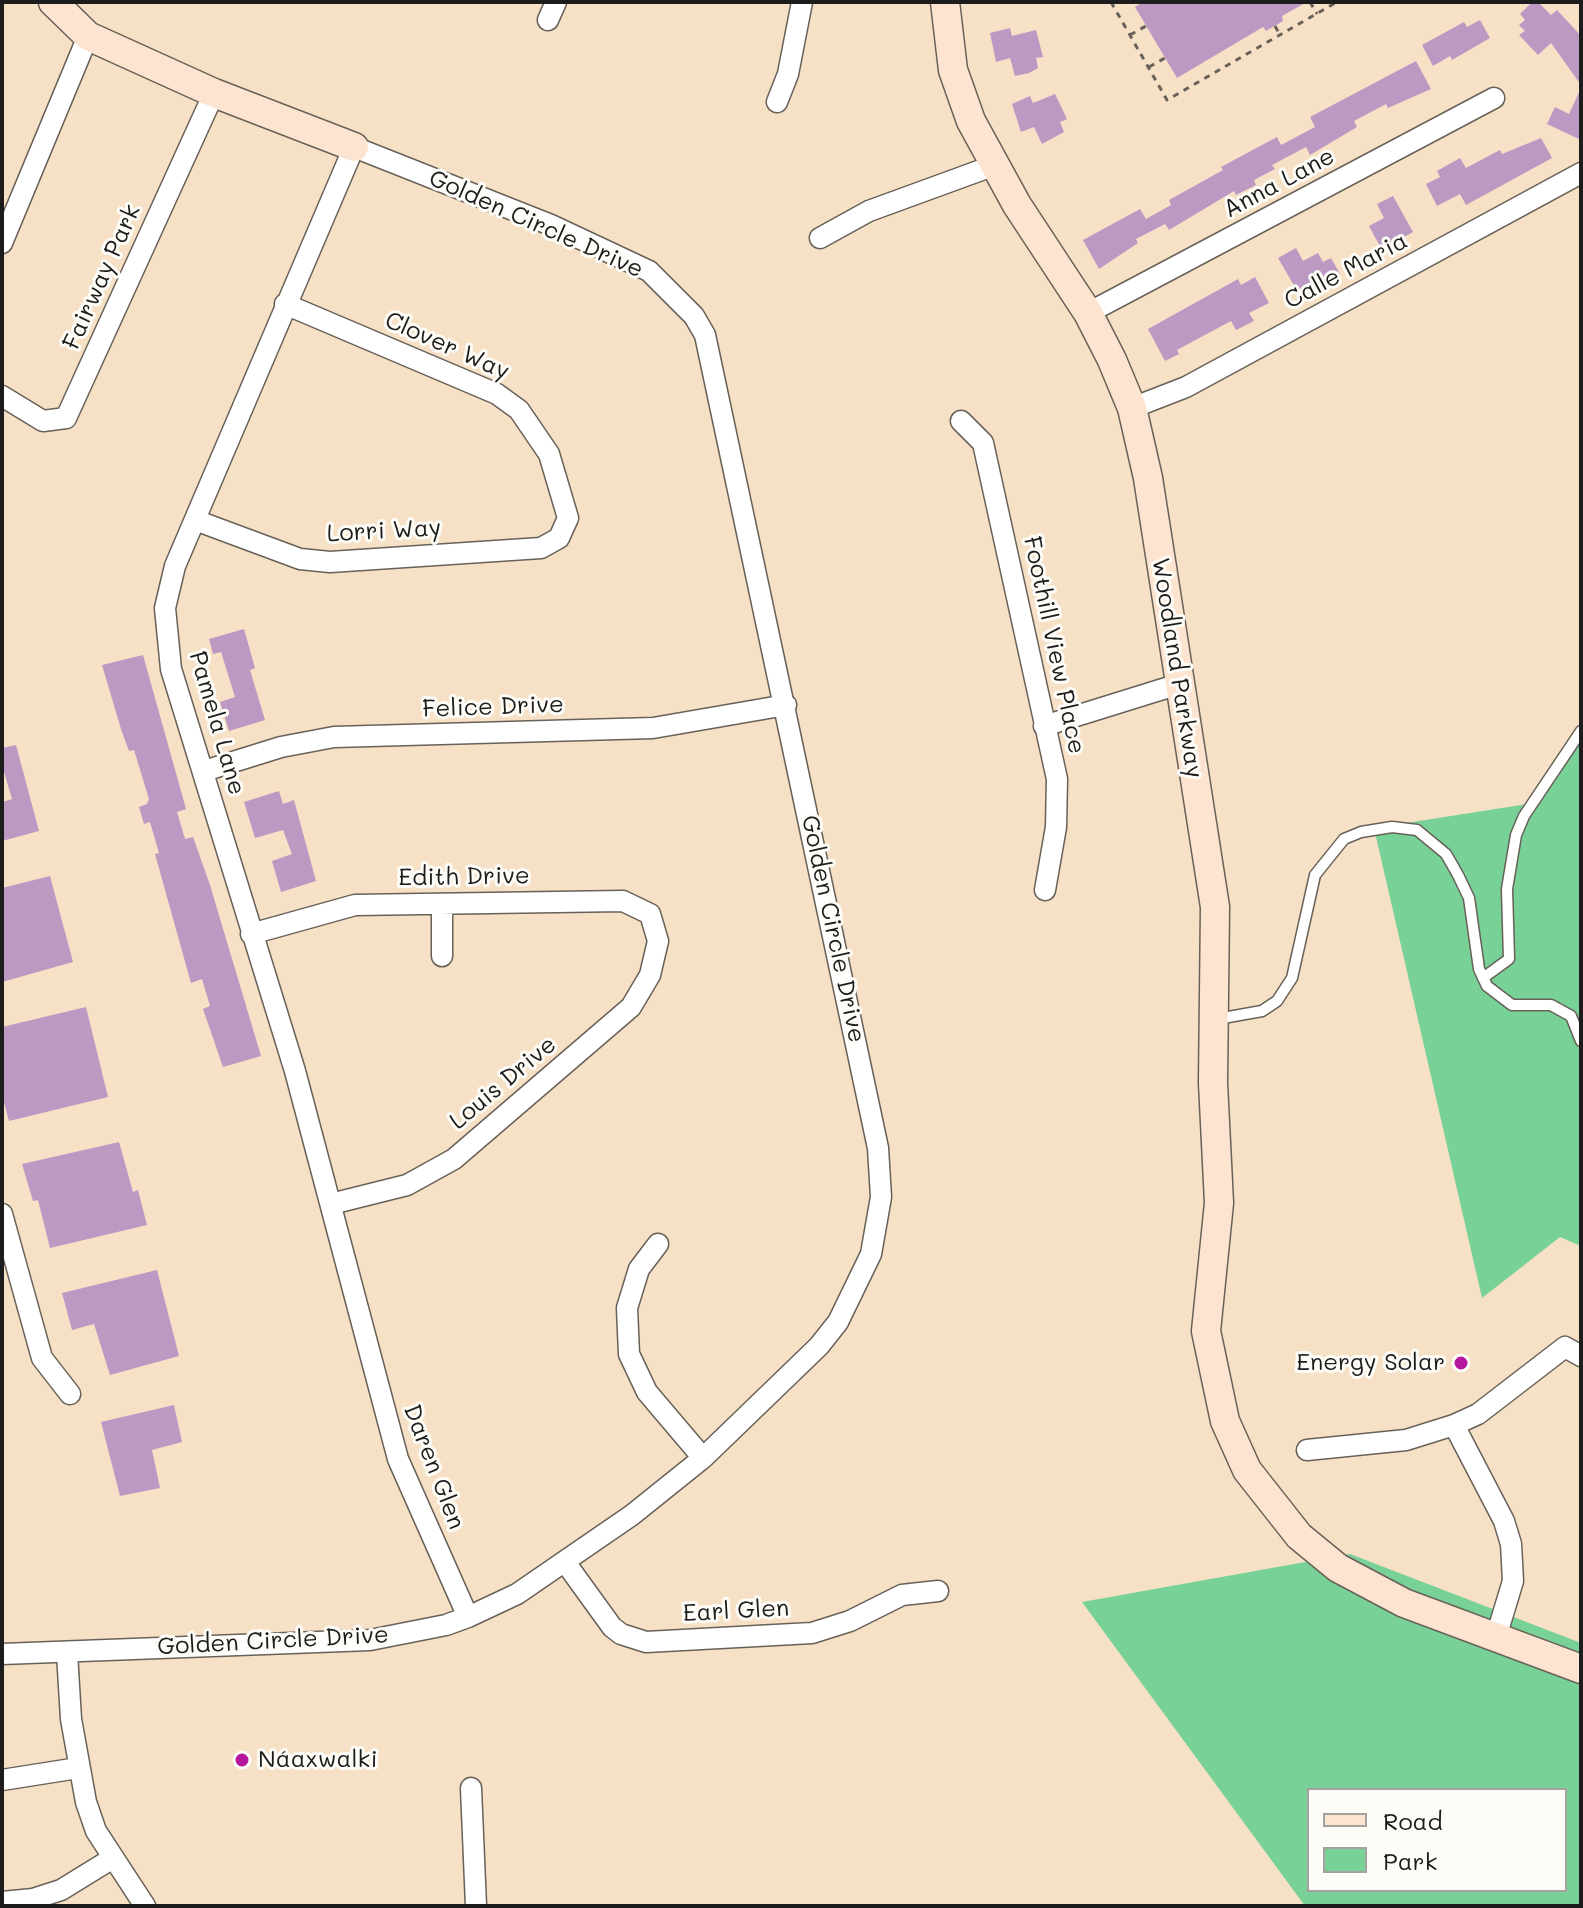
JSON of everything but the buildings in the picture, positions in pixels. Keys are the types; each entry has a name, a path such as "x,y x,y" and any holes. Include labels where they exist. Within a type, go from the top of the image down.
{"street":[{"name":"Golden Circle Drive","path":"2,1654 370,1640 468,1617 517,1594 565,1562 703,1458 819,1346 838,1322 871,1254 881,1197 878,1148 786,705 705,335 694,316 649,271 551,225 214,93 88,36 53,2"},
{"path":"777,102 788,74 802,2"},
{"name":"Woodland Parkway","path":"945,2 953,70 971,121 1017,205 1088,313 1132,408 1148,478 1215,907 1213,1083 1219,1203 1206,1331 1225,1421 1247,1470 1299,1536 1338,1568 1404,1603 1581,1669"},
{"path":"2,243 88,36"},
{"name":"Fairway Park","path":"2,396 43,421 66,418 214,93"},
{"name":"Anna Lane","path":"1088,313 1494,98"},
{"name":"Pamela Lane","path":"354,147 175,566 165,608 171,669 295,1071 361,1332"},
{"path":"820,238 869,211 995,165"},
{"name":"Calle Maria","path":"1132,408 1186,387 1581,173"},
{"name":"Clover Way","path":"285,304 497,394 519,410 549,454 568,518"},
{"name":"Foothill View Place","path":"961,421 983,443 1057,779 1056,827 1045,890"},
{"name":"Lorri Way","path":"195,520 300,559 330,562 541,548 559,538 568,518"},
{"path":"1044,726 1179,684"},
{"name":"Felice Drive","path":"204,771 281,747 334,737 653,728 786,705"},
{"name":"Edith Drive","path":"251,934 355,905 623,901 650,914 658,941"},
{"path":"442,904 442,956"},
{"name":"Louis Drive","path":"331,1204 407,1185 454,1159 631,1007 650,975 658,941"},
{"path":"2,1214 42,1358 70,1394"},
{"path":"658,1244 639,1269 627,1308 629,1354 647,1392 703,1458"},
{"name":"Daren Glen","path":"361,1332 398,1459 468,1617"},
{"path":"1307,1450 1406,1440 1454,1425 1478,1414 1565,1347 1581,1356"},
{"path":"1454,1425 1504,1521 1511,1544 1513,1581 1496,1637"},
{"name":"Earl Glen","path":"565,1562 612,1627 621,1634 646,1642 812,1633 850,1621 902,1595 938,1591"},
{"path":"67,1653 78,1768 96,1831 145,1906"},
{"path":"2,1780 78,1768"},
{"path":"471,1788 476,1906"},
{"path":"2,1902 33,1899 61,1890 113,1858"}],"lane":[{"path":"1483,978 1509,959 1507,889 1516,835 1524,816 1581,731"},
{"path":"1215,1019 1262,1011 1277,1001 1292,978 1315,875 1344,839 1392,827 1417,830 1446,854 1452,864 1469,898 1487,986 1512,1005 1551,1005 1571,1016 1581,1041"}],"path":[{"path":"1111,2 1167,100 1337,2"},
{"path":"1310,2 1317,14"},
{"path":"1130,35 1146,26"},
{"path":"1275,26 1280,35"},
{"path":"1149,67 1165,58"}],"green space":[{"path":"1581,731 1581,1246 1560,1237 1482,1298 1374,828 1534,803"},
{"path":"1350,1554 1581,1643 1581,1906 1305,1906 1082,1602"}],"place":[{"name":"Energy Solar","path":"1461,1363"},
{"name":"Náaxwalki","path":"242,1760"}]}
